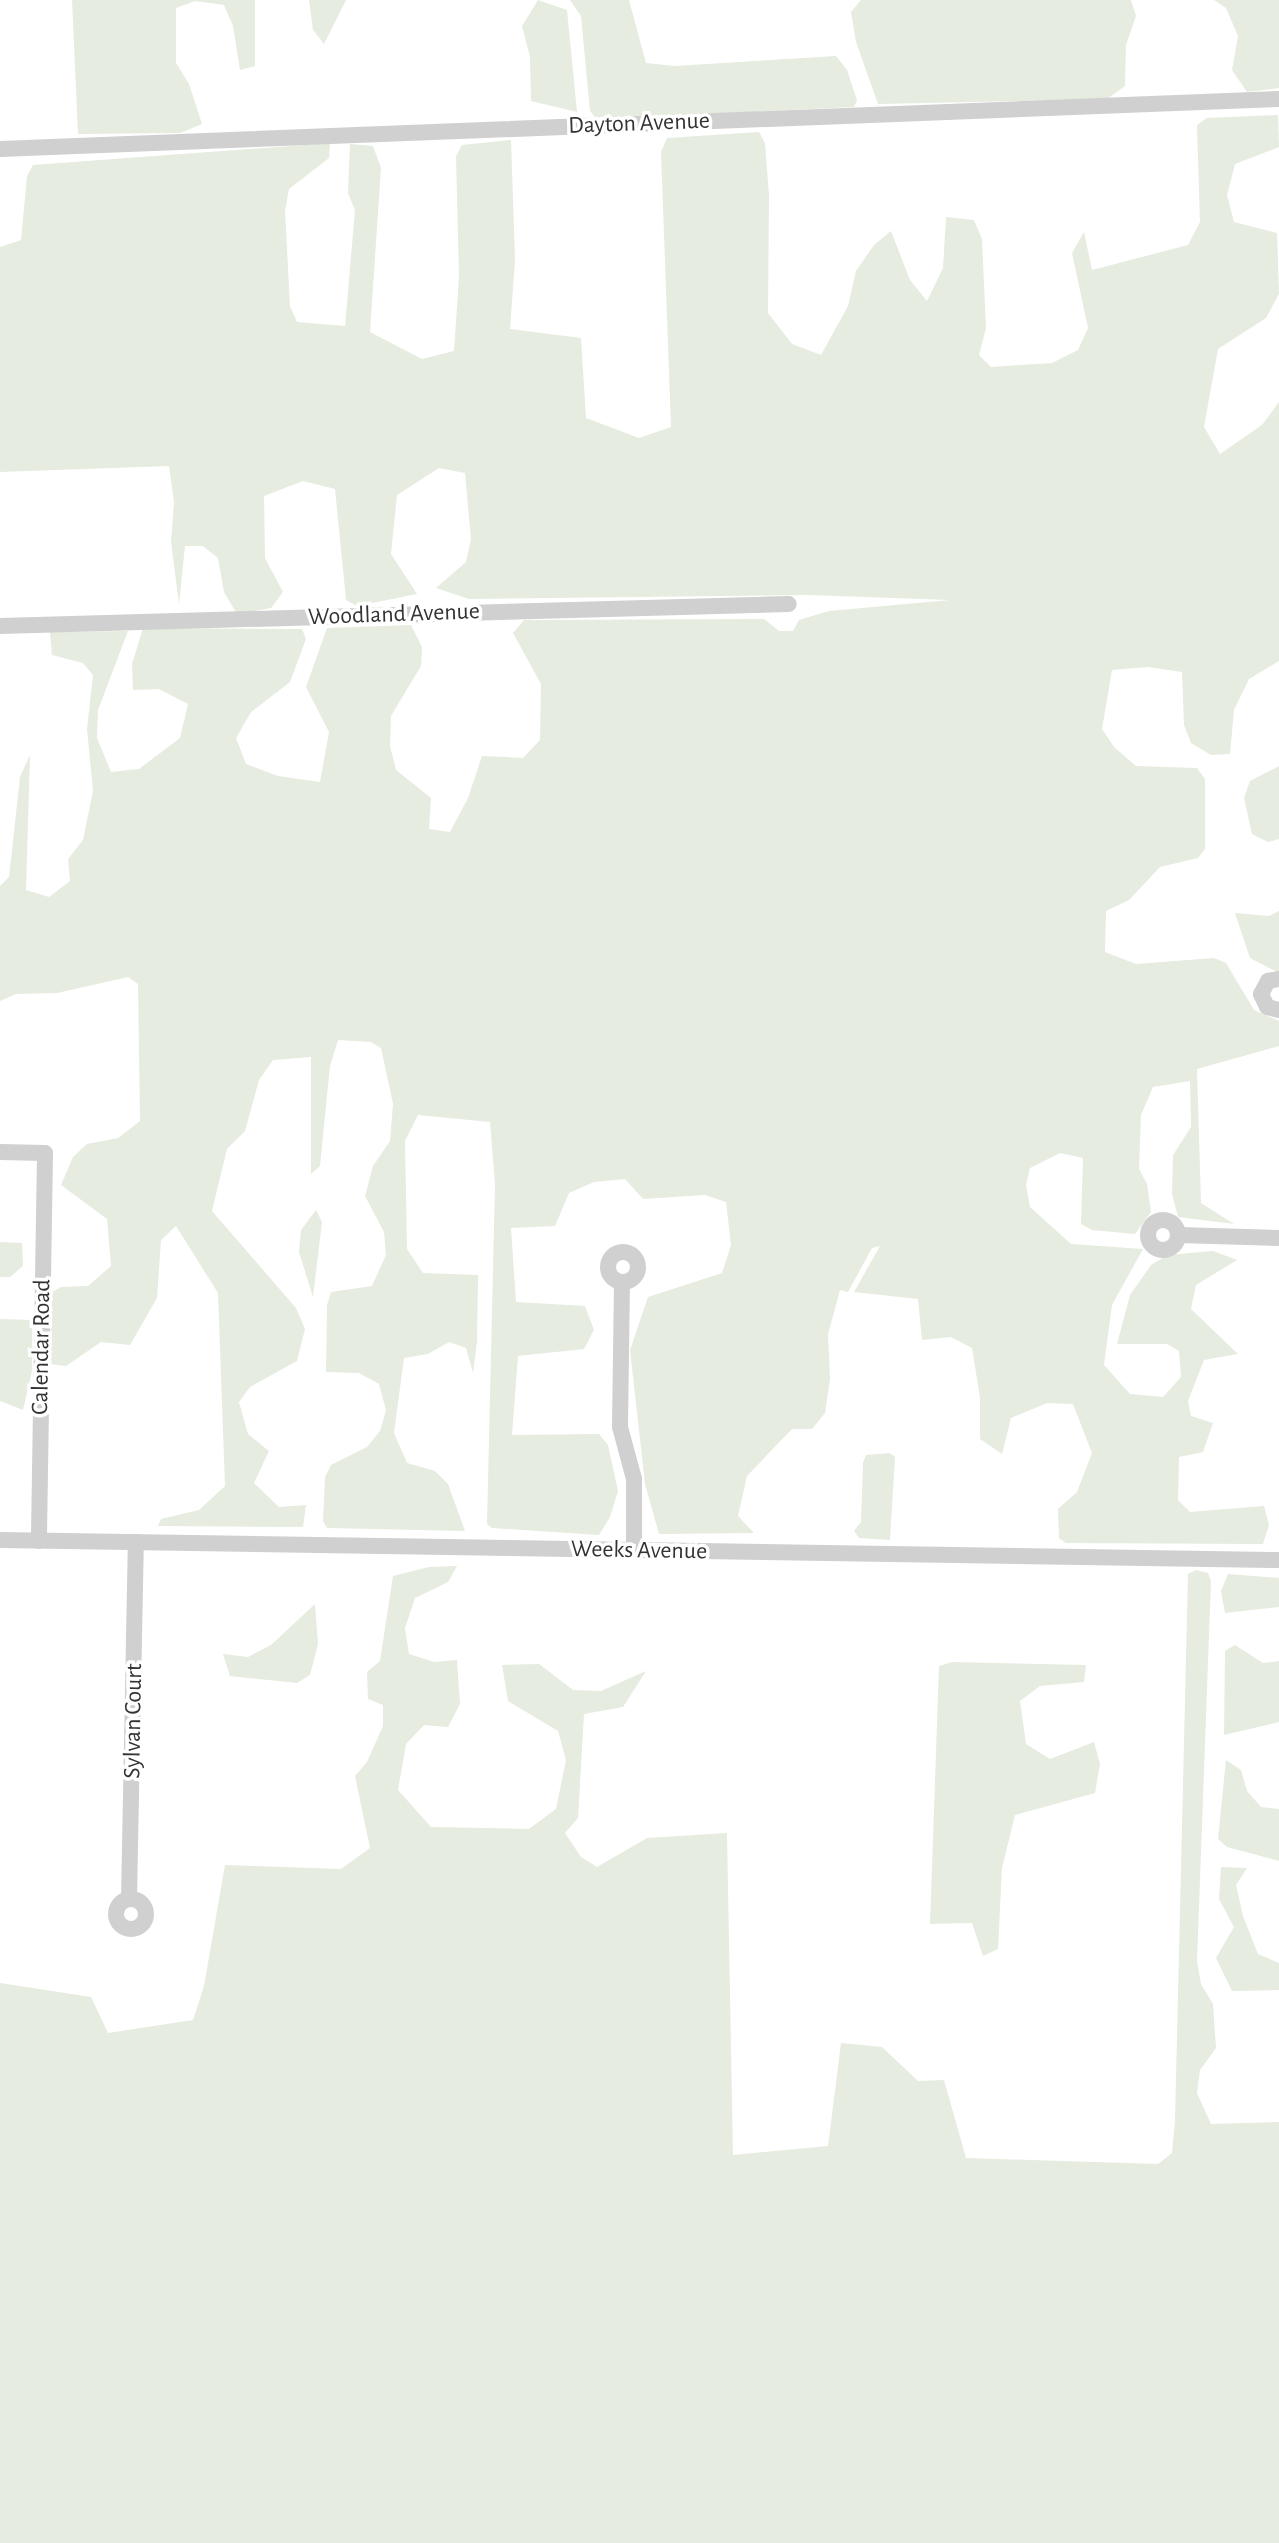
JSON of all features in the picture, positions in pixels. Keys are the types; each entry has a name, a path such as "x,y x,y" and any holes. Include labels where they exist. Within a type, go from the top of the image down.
{"street":[{"name":"Dayton Avenue","path":"0,149 1279,99"},
{"name":"Woodland Avenue","path":"0,626 789,604"},
{"path":"1279,979 1268,981 1261,994 1267,1007 1279,1010"},
{"name":"Calendar Road","path":"0,1152 45,1153 39,1541"},
{"path":"1178,1235 1279,1238"},
{"path":"622,1282 620,1427 634,1479 634,1551"},
{"name":"Weeks Avenue","path":"0,1540 1279,1560"},
{"name":"Sylvan Court","path":"130,1899 136,1542"}],"shaded area":[{"path":"72,0 255,0 255,66 240,70 233,26 224,5 195,1 176,8 176,63 189,84 202,124 180,133 78,134"},
{"path":"309,0 346,0 324,44 313,30"},
{"path":"538,0 567,10 577,112 531,101 530,57 522,26"},
{"path":"570,0 629,0 646,63 674,66 836,56 847,70 857,100 854,107 597,119 590,111 581,16"},
{"path":"861,0 1131,0 1136,16 1126,45 1125,86 1107,99 878,104 856,42 851,12"},
{"path":"1214,0 1279,0 1279,88 1247,92 1232,70 1238,36 1226,8"},
{"path":"1278,115 1279,147 1235,164 1227,195 1234,222 1277,233 1279,294 1266,318 1218,349 1204,427 1220,454 1262,425 1279,402 1279,661 1249,679 1234,710 1230,754 1211,755 1191,743 1184,725 1182,672 1148,667 1112,670 1102,729 1114,747 1136,766 1197,768 1205,779 1205,849 1198,858 1160,867 1129,900 1106,911 1105,952 1136,964 1214,958 1226,963 1254,1010 1279,1021 1279,1046 1197,1069 1201,1203 1234,1224 1178,1217 1172,1194 1173,1155 1191,1127 1190,1081 1153,1087 1141,1115 1139,1169 1147,1184 1151,1212 1135,1234 1092,1230 1081,1224 1083,1158 1060,1153 1030,1168 1026,1185 1030,1207 1071,1244 1143,1249 1112,1305 1104,1365 1130,1394 1163,1397 1181,1377 1179,1351 1167,1344 1117,1344 1130,1295 1151,1265 1168,1255 1213,1251 1237,1260 1196,1285 1191,1309 1238,1354 1204,1360 1188,1401 1191,1416 1213,1423 1203,1452 1179,1457 1178,1500 1190,1512 1264,1506 1269,1525 1263,1544 1066,1543 1059,1538 1058,1509 1077,1492 1092,1453 1073,1404 1047,1403 1011,1418 1002,1454 980,1439 980,1398 972,1348 951,1337 922,1340 918,1299 854,1292 880,1246 872,1248 848,1292 840,1290 828,1334 830,1379 825,1413 812,1429 792,1429 747,1476 738,1516 754,1533 659,1534 645,1484 630,1350 648,1297 722,1273 731,1245 726,1202 705,1195 643,1199 625,1179 594,1182 569,1193 555,1226 511,1228 516,1302 585,1306 594,1330 584,1349 518,1356 512,1435 599,1434 608,1445 618,1491 610,1517 599,1535 492,1528 487,1524 495,1184 490,1122 418,1115 405,1141 407,1249 423,1273 478,1275 477,1342 473,1373 466,1348 449,1342 428,1354 404,1358 394,1433 407,1463 435,1471 448,1484 465,1531 327,1528 323,1521 325,1477 331,1465 367,1447 380,1431 386,1410 379,1384 359,1373 326,1372 327,1305 331,1292 372,1286 386,1255 384,1232 365,1196 373,1166 390,1141 393,1104 381,1048 371,1042 338,1040 330,1066 320,1166 311,1174 311,1057 273,1060 259,1080 245,1131 227,1149 212,1211 296,1308 305,1329 297,1361 250,1387 239,1402 248,1434 269,1451 254,1483 279,1507 306,1505 303,1527 158,1526 161,1519 199,1510 225,1486 218,1293 176,1226 161,1240 157,1298 130,1345 101,1342 66,1366 50,1364 52,1292 61,1287 88,1286 111,1266 107,1219 61,1185 73,1157 87,1144 118,1138 140,1121 138,984 128,977 57,993 16,994 0,1001 0,886 9,877 20,777 30,755 26,890 49,897 70,881 68,859 83,840 93,791 87,729 93,675 83,663 52,655 50,632 128,631 98,710 97,738 111,772 139,769 180,738 188,704 159,689 133,690 132,664 143,628 302,629 306,639 290,682 251,712 236,738 246,764 278,776 320,782 329,732 306,687 327,628 411,625 422,647 421,666 391,716 390,746 396,770 431,798 429,829 450,832 468,798 482,756 523,758 540,740 541,684 513,633 524,620 764,619 779,631 793,631 799,620 829,611 950,600 809,595 469,599 436,588 466,562 471,539 465,473 439,468 397,495 391,554 417,594 357,606 346,600 335,489 303,481 264,496 265,558 283,592 271,608 237,614 224,592 218,558 203,546 185,546 179,604 171,542 174,502 169,466 0,472 0,247 21,240 27,176 33,165 330,143 329,158 289,189 285,211 290,306 297,322 345,326 355,210 348,193 350,144 373,146 381,168 370,332 422,359 454,351 459,277 456,156 462,145 511,140 515,260 510,329 581,338 586,418 639,438 671,427 661,152 667,138 759,132 765,143 769,195 768,313 792,344 821,355 848,306 856,271 874,245 891,231 910,280 927,301 943,268 946,217 974,220 982,239 986,328 979,355 991,367 1052,363 1078,350 1088,328 1072,253 1084,232 1092,270 1188,245 1200,222 1197,125 1207,118"},
{"path":"1279,766 1279,839 1268,842 1252,834 1244,798 1250,781"},
{"path":"1279,911 1279,973 1250,958 1235,913 1269,916"},
{"path":"316,1210 322,1222 313,1297 299,1252 301,1230"},
{"path":"0,1242 22,1243 23,1266 10,1277 0,1277"},
{"path":"0,1319 32,1320 32,1371 23,1410 0,1401"},
{"path":"890,1453 895,1457 890,1540 859,1538 854,1531 861,1522 863,1463 866,1455"},
{"path":"457,1566 448,1582 415,1598 405,1628 409,1654 434,1662 457,1660 460,1704 448,1727 424,1725 406,1744 398,1790 431,1827 529,1829 556,1809 566,1760 558,1731 508,1701 502,1665 539,1664 573,1690 601,1691 646,1671 623,1707 584,1714 578,1818 565,1833 581,1857 597,1867 647,1838 727,1833 733,2155 828,2146 841,2043 882,2047 918,2081 944,2080 966,2158 1158,2164 1172,2153 1175,2121 1188,1574 1196,1570 1208,1573 1211,1581 1197,1961 1201,1984 1213,2004 1216,2048 1200,2070 1197,2093 1211,2124 1279,2122 1279,2543 0,2543 0,1983 91,1997 108,2033 193,2020 204,1986 225,1865 341,1869 370,1848 355,1776 367,1762 383,1726 383,1705 368,1699 367,1672 380,1661 393,1576 429,1567"},
{"path":"1228,1574 1279,1578 1279,1607 1225,1613 1221,1591"},
{"path":"315,1604 318,1644 310,1675 297,1683 230,1676 223,1654 248,1657 271,1645"},
{"path":"1235,1645 1263,1663 1279,1661 1279,1722 1224,1735 1225,1651"},
{"path":"952,1662 1086,1665 1084,1682 1040,1686 1020,1701 1026,1744 1050,1759 1094,1742 1100,1764 1095,1793 1015,1815 1002,1868 998,1949 983,1956 972,1923 930,1924 939,1666"},
{"path":"1226,1760 1241,1770 1247,1791 1261,1807 1279,1809 1279,1861 1227,1847 1218,1839"},
{"path":"1221,1867 1247,1868 1236,1885 1243,1916 1258,1954 1279,1963 1279,1990 1232,1991 1216,1958 1234,1927 1219,1899"}]}
